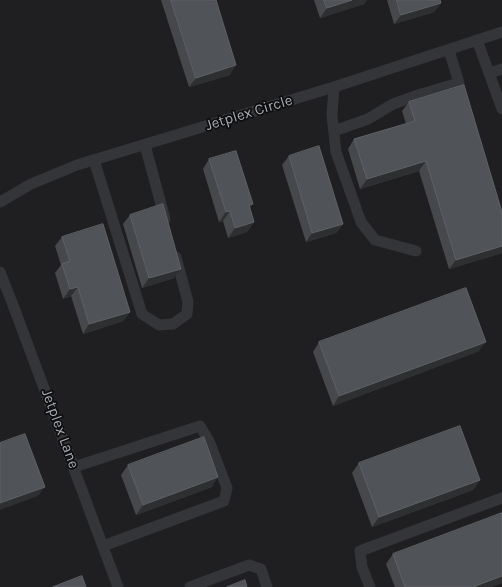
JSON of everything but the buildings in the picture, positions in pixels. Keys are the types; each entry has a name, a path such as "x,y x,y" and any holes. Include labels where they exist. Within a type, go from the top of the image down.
{"street":[{"name":"Jetplex Circle","path":"0,202 31,184 77,165 334,87 502,32"},
{"path":"477,40 502,109"},
{"path":"334,131 368,119 393,104 459,83 449,50"},
{"path":"489,73 502,69"},
{"path":"334,87 332,115 336,152 361,222 375,240 416,251"},
{"path":"145,145 167,227"},
{"path":"94,160 142,314 159,325 173,324 187,314 188,302 173,249"},
{"name":"Jetplex Lane","path":"0,272 118,587"},
{"path":"74,467 200,426 209,441 228,488 224,501 103,546"},
{"path":"370,587 362,567 360,551 502,498"},
{"path":"190,587 249,565 261,569 267,587"}],"shaded area":[{"path":"0,0 502,0 502,587 0,587"}]}
